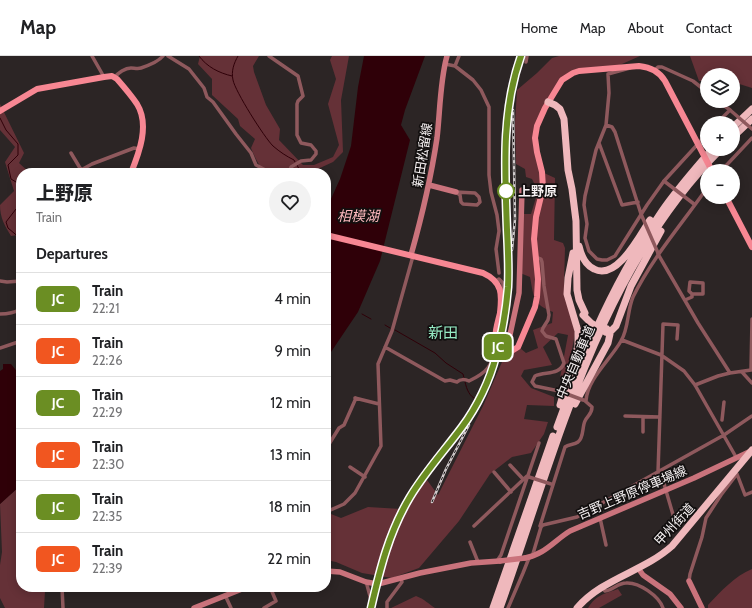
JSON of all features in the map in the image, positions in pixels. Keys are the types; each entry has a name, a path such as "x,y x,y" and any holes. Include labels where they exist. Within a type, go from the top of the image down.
{"highway":[{"path":"548,102 560,109 563,115 576,236 577,294 584,314"},
{"path":"538,494 576,402 610,337 608,331 591,323 577,304 574,292 573,253 561,118 559,111 548,102"},
{"path":"740,120 752,109"},
{"path":"740,130 752,119"},
{"path":"576,236 582,256 590,267 601,272 616,266 630,249 665,199 704,156"},
{"name":"中央自動車道","path":"493,608 546,455 577,373 603,313 621,278 662,210 705,156"},
{"name":"中央自動車道","path":"500,608 561,428 599,334 639,257 659,225 685,189 715,156"},
{"path":"608,331 616,326 626,298 637,276 685,189"},
{"path":"546,455 557,413 577,351 578,331 568,299 567,288 573,253"},
{"name":"甲州街道","path":"577,608 600,587 638,568 666,551 678,541 736,473 751,450"}],"main road":[{"name":"新田松留線","path":"412,256 429,185 447,56"},
{"path":"331,236 483,273 496,282 501,293 500,313 495,341 496,346 499,349 507,352 518,347 535,307 538,279 534,231 543,188 542,172 535,138 539,120 562,80 573,73 635,66 644,66 655,70 665,81 708,164"},
{"path":"0,111 37,89 104,76 115,77 136,103 140,111 142,130 140,148 133,168"},
{"path":"429,185 456,192"},
{"path":"507,352 519,293 522,190"},
{"path":"730,204 752,247"},
{"name":"吉野上野原停車場線","path":"529,557 545,551 570,531 694,478 751,450"},
{"path":"331,572 340,572 368,583 378,584 420,573 478,562 529,557"},
{"path":"638,568 643,575 670,594 681,608"},
{"path":"689,581 702,608"},
{"path":"194,608 233,592"}],"street":[{"path":"92,56 104,76"},
{"path":"115,77 117,74 126,69 140,68 160,59 163,56"},
{"path":"168,56 189,69 204,88 207,97 213,102 251,153 256,165 262,168"},
{"path":"269,56 298,76 303,96 297,104 297,135 301,143 311,145 316,151 316,154 312,160 301,161 291,168"},
{"path":"455,66 459,56"},
{"path":"526,62 527,56"},
{"path":"445,64 455,66 476,84 487,101 489,107 489,175 499,231 496,249 499,273"},
{"path":"635,66 625,71 608,74 609,93 606,125 596,150 584,205 587,224 585,238 587,246 593,256 602,260 611,259 615,256 641,214 664,181 700,143"},
{"path":"655,70 658,67 662,67 693,81 700,86"},
{"path":"727,108 752,129"},
{"path":"724,116 730,110"},
{"path":"606,125 612,127 616,132 641,214 658,254 698,323 730,372"},
{"path":"728,164 752,138"},
{"path":"599,143 622,205 638,202"},
{"path":"86,168 92,164 134,148 140,148"},
{"path":"71,153 80,168"},
{"path":"664,181 694,204"},
{"path":"456,192 476,193 480,202 477,205 463,204 461,202 460,195 456,192"},
{"path":"584,401 600,370 617,349 622,340 633,299 658,254 700,197"},
{"path":"331,509 349,500 355,493 381,446 378,364 392,331 412,256"},
{"path":"508,608 541,527 540,526 552,484 566,447 568,445 576,444 580,440 585,421 591,414 592,407 584,401 559,391 535,386 532,382 535,376 555,372 563,366 564,363 556,339 546,336 542,331 549,315 542,262 541,259 536,257"},
{"path":"385,348 445,381 469,381 479,376 491,365 500,326 503,306 503,283 502,280 499,279 496,282"},
{"path":"0,281 16,281"},
{"path":"690,282 703,283 703,294 692,294 689,291 690,282"},
{"path":"685,300 692,297 692,294"},
{"path":"0,314 16,312"},
{"path":"695,385 730,372 751,370 752,319"},
{"path":"674,518 662,477 658,472 663,324 678,325 677,339"},
{"path":"622,340 661,355 684,371 695,385 736,457"},
{"path":"0,348 16,343"},
{"path":"742,372 752,383"},
{"path":"331,441 339,428 344,426 356,398 379,404"},
{"path":"722,420 724,402"},
{"path":"625,416 660,417"},
{"path":"541,527 543,525 577,517 724,435 752,416"},
{"path":"643,417 643,432"},
{"path":"498,561 529,477 539,443"},
{"path":"510,465 523,479"},
{"path":"350,467 365,477"},
{"path":"494,472 510,492"},
{"path":"736,473 745,495 752,492"},
{"path":"689,581 706,518 736,473"},
{"path":"474,526 527,476 552,484"},
{"path":"600,518 606,545"},
{"path":"470,542 478,562"},
{"path":"387,608 387,602 402,582 401,579"},
{"path":"368,583 373,606"},
{"path":"600,587 605,591 608,591 624,583 633,585 650,593 660,601 663,608"},
{"path":"62,592 63,608"},
{"path":"264,608 276,601 272,592"},
{"path":"225,595 231,608"}],"shaded area":[{"path":"200,56 259,56 253,66 254,72 266,105 280,129 279,140 303,165 314,165 333,157 339,145 328,104 336,79 330,60 332,56 349,56 341,100 343,152 333,162 320,168 262,168 251,148 255,139 240,126 238,119 212,95 212,79 198,64"},
{"path":"559,56 640,56 613,68 569,75 548,102 535,138 542,172 555,178 554,240 563,243 565,248 564,284 575,333 569,366 565,376 560,378 568,335 558,333 543,347 552,365 524,370 521,376 531,388 554,397 554,406 527,405 524,419 548,422 544,434 531,453 512,457 490,474 459,521 419,568 392,578 362,573 331,561 331,514 341,518 368,507 401,509 427,480 438,495 483,406 505,355 520,348 526,353 538,348 533,330 552,323 553,312 538,303 533,295 530,277 520,273 522,214 531,214 538,191 532,179 526,177 525,169 516,164 515,124 517,90 552,58"},
{"path":"690,56 752,56 752,88 740,84 740,68 700,68 699,81"},
{"path":"0,104 24,153 19,163 24,168 16,168 16,235 11,236 2,218 0,205 14,191 5,162 15,147 0,130"},
{"path":"16,490 16,592 45,592 44,608 5,608 0,598 0,565 2,552 0,504"},
{"path":"752,569 752,608 708,608 708,605 728,584"},
{"path":"618,589 622,595 599,608 588,608 597,598"},
{"path":"416,596 435,608 391,608"}],"water":[{"name":"相模湖","path":"364,56 425,56 401,125 410,140 380,261 358,312 331,352 331,199 340,179 351,146 358,87"},
{"path":"3,364 11,364 16,370 16,490 0,504 0,371 3,369"}],"waterway":[{"path":"199,56 214,69 232,76"},
{"path":"238,56 232,73 233,80 239,94 250,114 273,146 295,162"},
{"path":"0,118 6,130 18,144 18,155 8,165 11,179 16,182"},
{"path":"16,209 6,222 8,228 16,235"},
{"path":"362,314 371,319"},
{"path":"385,325 390,328"},
{"path":"395,330 435,353 446,363 463,374 464,378"},
{"path":"465,382 472,397 477,400"}],"railway":[{"path":"396,521 420,482 464,424 481,395 494,363 500,341 505,314 508,260 505,178 506,124 508,107 521,56"},
{"path":"512,250 515,219 513,110"},
{"path":"432,502 446,469 469,425"}],"train":[{"name":"JC","path":"371,608 382,562 396,521 419,483 470,414 496,358 504,321 508,286 505,155 506,124 510,97 521,56"}],"place":[{"name":"上野原","path":"506,191"}],"district":[{"name":"新田","path":"443,333"}]}
